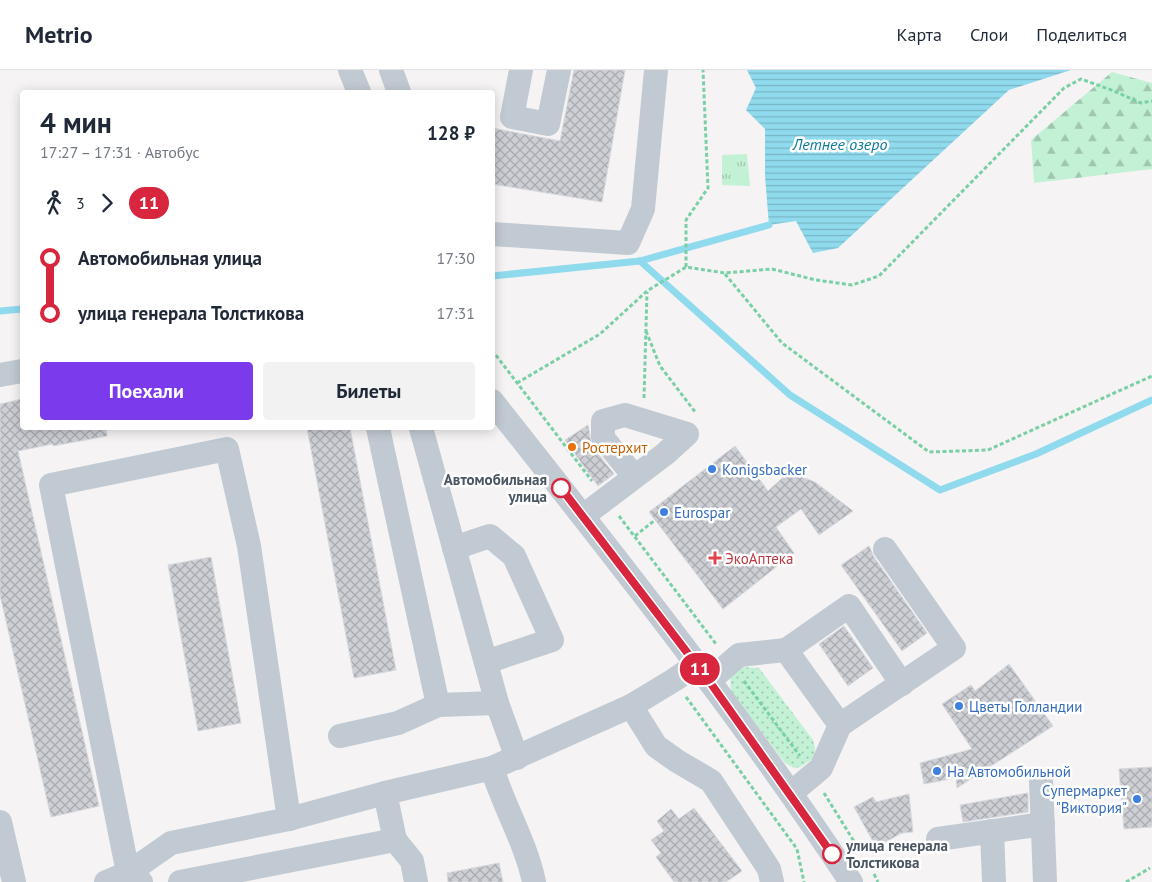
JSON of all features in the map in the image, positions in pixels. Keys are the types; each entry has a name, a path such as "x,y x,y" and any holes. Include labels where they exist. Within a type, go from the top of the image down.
{"street":[{"path":"350,70 358,90"},
{"path":"391,70 397,90"},
{"path":"521,70 512,117 548,124 559,70"},
{"path":"495,234 628,243 643,209 656,70"},
{"path":"0,375 20,371"},
{"path":"495,405 703,673 791,793 852,882"},
{"path":"583,516 665,454 687,434 625,415 603,421 603,438 634,476"},
{"path":"378,430 438,705"},
{"path":"422,430 497,703 517,758"},
{"path":"289,819 249,546 227,449 50,485 125,879 170,843 289,819 386,793 492,768 632,706 674,680 703,673 730,662 739,655 786,650 849,606 902,684"},
{"path":"454,548 490,536 514,556 552,640 486,662"},
{"path":"791,793 821,768 840,725 954,648 884,549"},
{"path":"786,650 840,725"},
{"path":"340,736 398,723 438,705 497,703"},
{"path":"632,706 656,746 677,761 711,780 769,869 772,882"},
{"path":"492,768 530,866 534,882"},
{"path":"1041,781 1045,882"},
{"path":"386,793 394,840 412,861 416,882"},
{"path":"0,822 14,882"},
{"path":"938,839 1043,824"},
{"path":"992,831 994,882"},
{"path":"180,882 394,840"}],"path":[{"path":"686,267 686,220 708,188 702,70"},
{"path":"517,384 600,334 647,291 686,267 725,274 772,269 816,280 852,285 879,276 1064,88 1081,79 1140,102 1152,101"},
{"path":"725,274 782,343 929,452 988,450 1152,376"},
{"path":"644,421 647,291"},
{"path":"646,331 660,366 701,419"},
{"path":"495,354 635,536 814,775 858,849"},
{"path":"635,536 655,520"},
{"path":"674,680 797,849 804,882"},
{"path":"1126,882 1150,868"},
{"path":"873,874 878,882"}],"green space":[{"path":"1112,72 1152,83 1152,169 1034,183 1031,140"},
{"path":"747,154 750,186 722,185 722,155"},
{"path":"742,667 759,668 813,740 815,748 814,758 800,767 794,768 785,763 731,691 730,675"}],"water":[{"name":"Летнее озеро","path":"747,70 1071,70 1009,90 838,248 813,253 796,221 769,225 765,176 765,129 746,110 756,88"}],"building":[{"path":"574,70 625,70 602,202 495,184 495,129 560,141"},
{"path":"20,399 20,430 106,430 107,436 18,451 99,806 51,817 0,595 0,404"},
{"path":"588,425 592,446 614,474 598,486 565,440"},
{"path":"307,430 350,430 396,670 354,678"},
{"path":"735,446 768,491 789,472 815,482 853,511 819,535 801,509 776,527 794,553 723,609 649,512"},
{"path":"869,546 874,557 927,633 902,651 841,565"},
{"path":"211,557 241,723 198,731 168,565"},
{"path":"844,626 873,668 848,686 819,644"},
{"path":"1009,664 1053,726 957,788 956,778 924,784 920,763 972,749 942,704 971,685 975,691"},
{"name":"Супермаркет \"Виктория\"","path":"1152,767 1152,827 1124,829 1119,769"},
{"path":"1028,793 1028,812 963,822 960,805"},
{"path":"909,794 913,832 902,833 876,847 854,807 873,797 876,802"},
{"path":"694,808 742,871 726,882 674,882 656,857 661,853 651,840 664,831 657,821 671,809 679,819"},
{"path":"499,863 503,882 448,882 447,873"}],"waterway":[{"path":"495,276 640,261 769,225"},
{"path":"640,261 790,395 940,490 1036,454 1152,400"},
{"path":"0,311 20,309"}],"bus line":[{"name":"11","path":"561,488 709,681 791,793 832,854"}],"place":[{"name":"Ростерхит","path":"572,447"},
{"name":"Konigsbacker","path":"712,469"},
{"name":"Автомобильная улица","path":"561,488"},
{"name":"Eurospar","path":"664,512"},
{"name":"ЭкоАптека","path":"715,558"},
{"name":"Цветы Голландии","path":"959,706"},
{"name":"На Автомобильной","path":"937,771"},
{"name":"Супермаркет \"Виктория\"","path":"1137,799"},
{"name":"улица генерала Толстикова","path":"832,854"}]}
